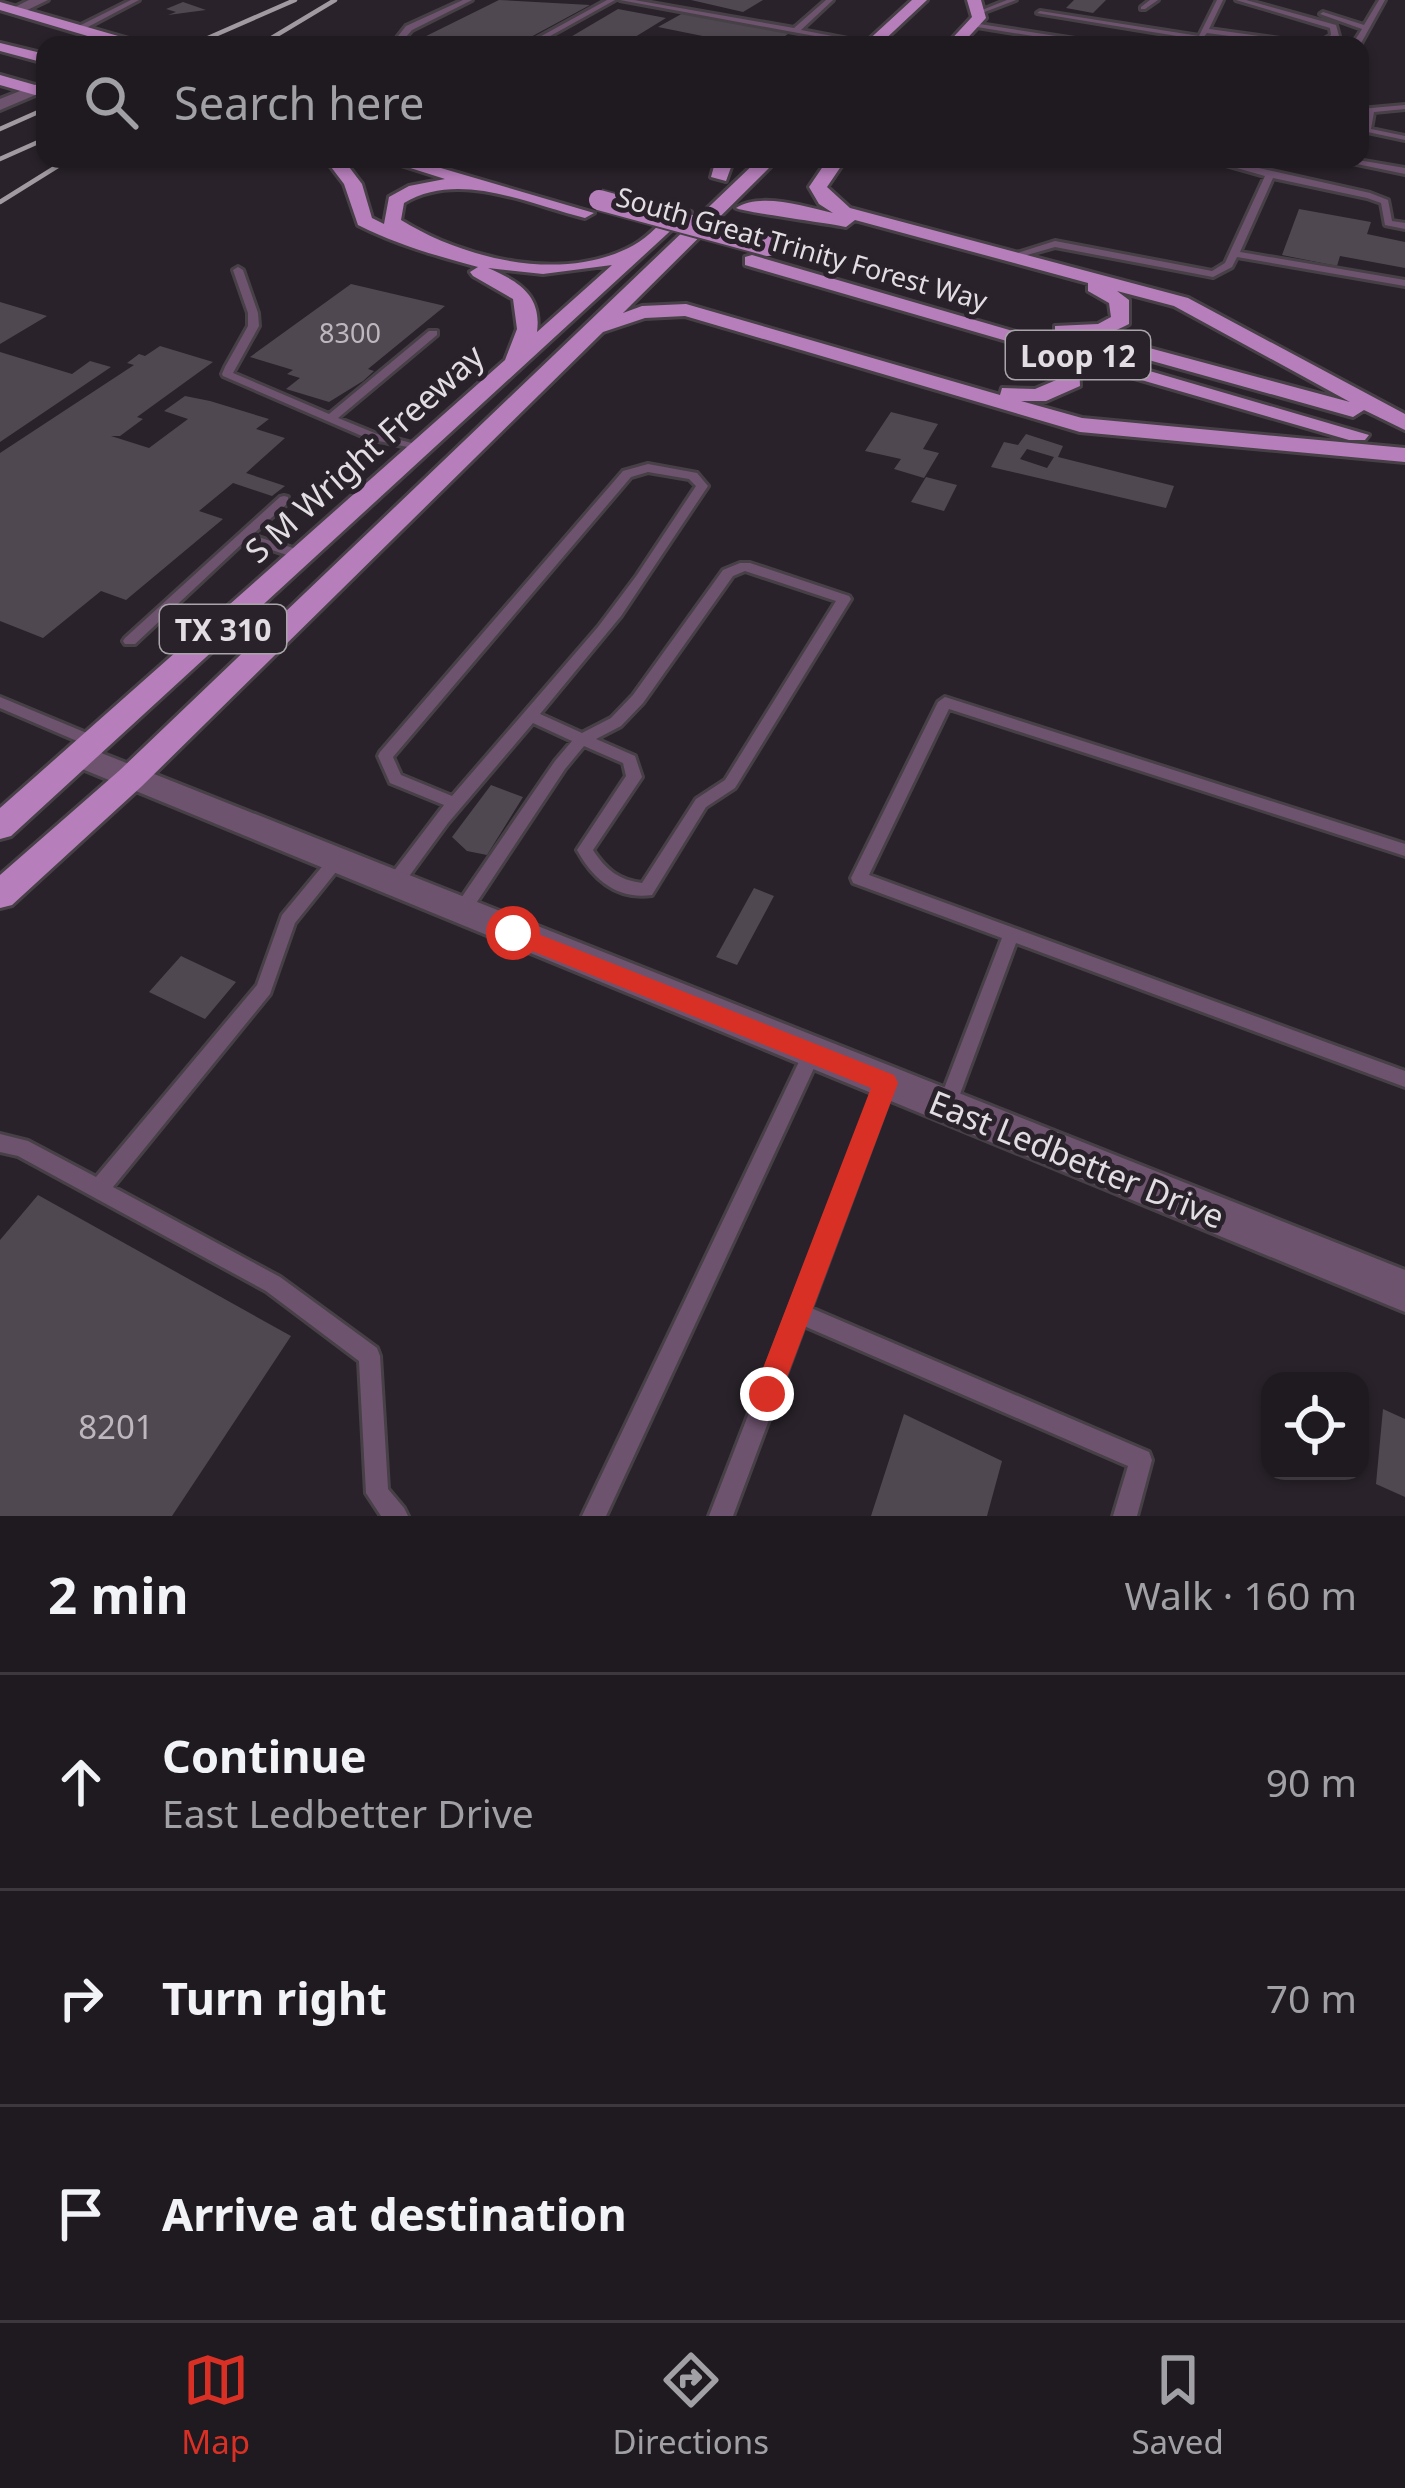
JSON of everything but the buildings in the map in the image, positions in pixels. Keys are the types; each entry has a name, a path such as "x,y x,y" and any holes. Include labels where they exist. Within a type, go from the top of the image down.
{"main road":[{"path":"880,36 920,0"},
{"path":"8,8 108,36"},
{"path":"906,36 928,15"},
{"path":"0,34 36,51"},
{"path":"0,47 36,54"},
{"path":"0,80 36,87"},
{"path":"342,168 361,216 372,227 499,279 521,295 531,322 510,370"},
{"name":"South Great Trinity Forest Way","path":"449,168 488,174"},
{"name":"South Great Trinity Forest Way","path":"473,168 760,254 1405,424"},
{"name":"S M Wright Freeway","path":"0,895 131,778 575,345 723,168"},
{"name":"TX 310","path":"692,229 759,168"},
{"path":"815,196 828,168"},
{"path":"488,174 413,190 391,207 392,222 507,267 584,266 655,253 665,283 692,298 1000,391 1038,396 1072,381 1071,366 1022,339"},
{"path":"692,229 746,208 815,196 856,216 1181,302 1405,424"},
{"path":"815,196 837,218"},
{"path":"746,208 777,207 837,218 1089,285 1108,292 1124,307 1122,320 1114,326 1062,330"},
{"name":"S M Wright Freeway","path":"0,827 510,370 655,253 692,229"},
{"name":"South Great Trinity Forest Way","path":"760,254 1022,339 1405,452"},
{"path":"575,345 626,316 686,310 1080,425 1405,452"}],"street":[{"path":"8,8 41,0"},
{"path":"0,105 36,90"},
{"name":"East Ledbetter Drive","path":"89,749 131,778 1405,1291"}],"lane":[{"path":"81,27 136,0"},
{"path":"402,36 409,28 469,0"},
{"path":"546,36 612,0"},
{"path":"623,0 826,36"},
{"path":"796,30 830,0"},
{"path":"976,12 1012,0"},
{"path":"1143,8 1155,0"},
{"path":"1203,36 1220,0"},
{"path":"1239,0 1333,27 1333,36"},
{"path":"1282,0 1366,28"},
{"path":"1361,36 1382,0"},
{"path":"976,12 1067,36"},
{"path":"1040,14 1188,36"},
{"path":"1369,112 1405,107"},
{"path":"1369,131 1405,137"},
{"path":"1369,165 1405,171"},
{"path":"1243,168 1385,202 1388,223 1405,226"},
{"path":"1013,256 1055,244 1214,274 1229,266 1270,175"},
{"path":"1234,254 1405,283"},
{"path":"238,270 255,316 252,333 233,354 227,374 330,419 423,449"},
{"path":"330,419 433,333"},
{"path":"392,885 454,803 603,631 702,486 693,476 648,468 627,474 385,756 395,779 454,803"},
{"path":"130,641 284,500"},
{"path":"243,536 304,556"},
{"path":"461,912 509,833 582,739 616,722 638,699 728,573 745,566 844,599 730,784 701,803 646,890 621,888 595,870 584,850 634,777 630,760 582,739 530,716"},
{"path":"0,702 89,749"},
{"path":"1405,850 945,702 859,878 1405,1079"},
{"path":"99,1189 264,989 288,920 336,862"},
{"path":"946,1107 1010,935"},
{"path":"594,1516 812,1053"},
{"path":"721,1516 886,1083"},
{"path":"0,1143 21,1148 273,1284 369,1356 377,1492 396,1516"},
{"path":"798,1313 1141,1460 1125,1516"}],"railway":[{"path":"213,36 295,0"},
{"path":"275,36 335,0"},
{"path":"0,129 36,113"},
{"path":"0,159 36,143"},
{"path":"0,202 55,168"}],"route":[{"path":"513,933 886,1083 767,1394"}]}
